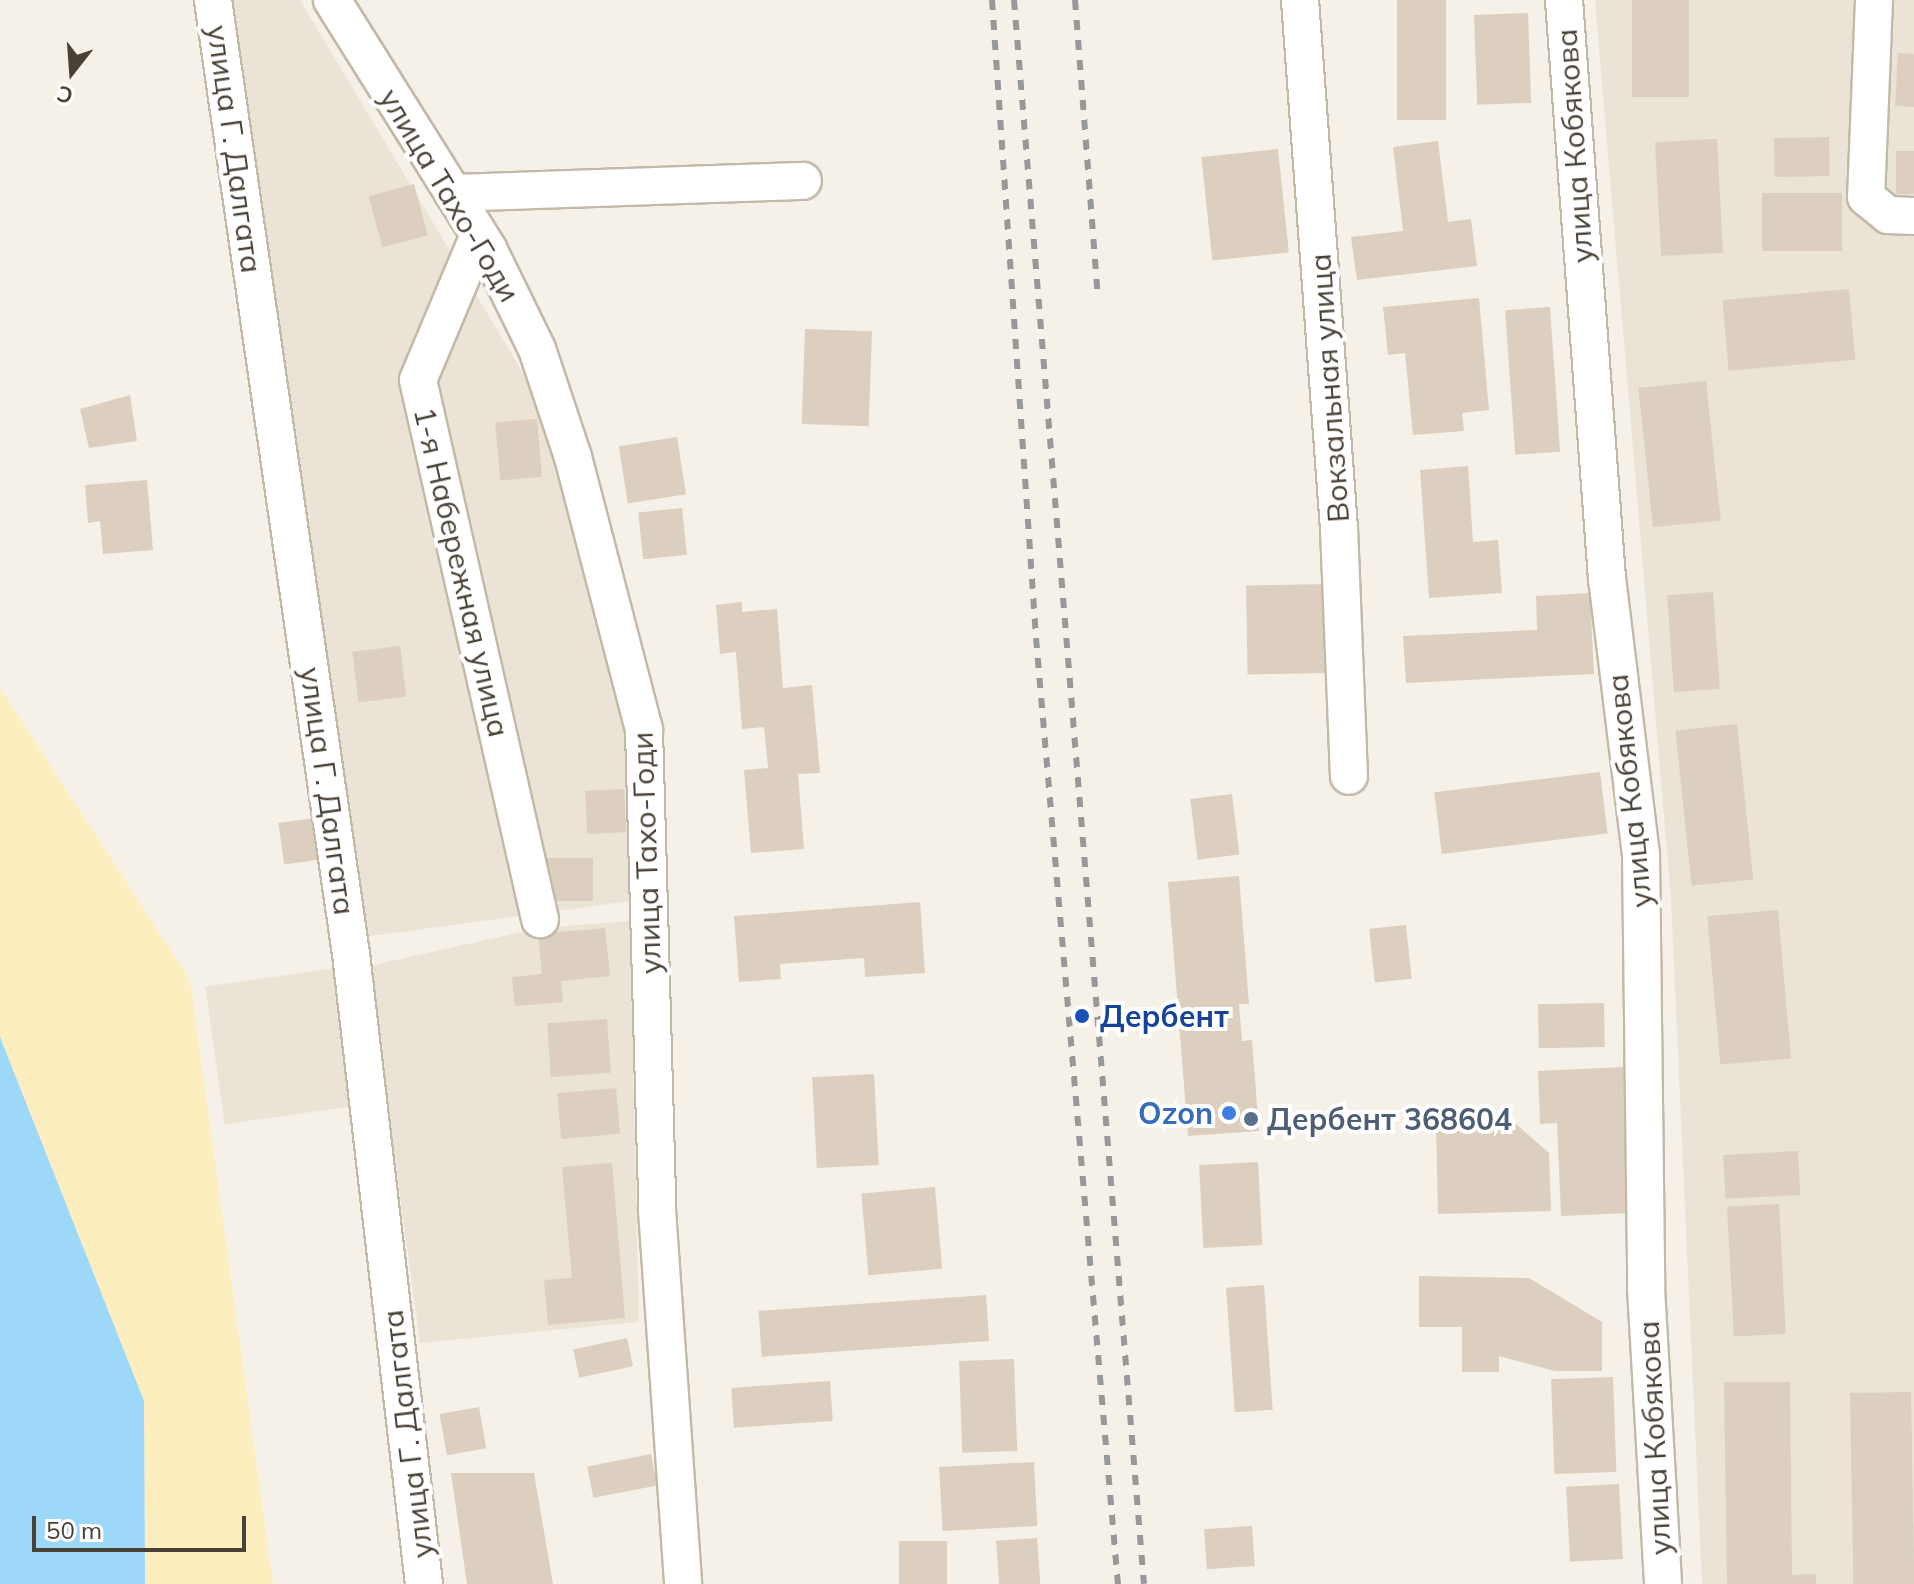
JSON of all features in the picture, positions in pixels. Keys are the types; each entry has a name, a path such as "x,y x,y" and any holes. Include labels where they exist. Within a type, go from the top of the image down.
{"street":[{"name":"улица Г. Далгата","path":"213,0 351,954 424,1584"},
{"name":"улица Тахо-Годи","path":"332,0 479,235 537,349 573,457 644,730 657,1210 683,1584"},
{"name":"Вокзальная улица","path":"1300,0 1339,528 1349,776"},
{"name":"улица Кобякова","path":"1564,0 1607,578 1641,854 1646,1288 1663,1584"},
{"path":"1874,0 1866,197 1888,215 1914,216"},
{"path":"453,193 803,181"},
{"name":"1-я Набережная улица","path":"479,235 418,380 540,919"}],"shaded area":[{"path":"225,0 300,0 554,425 635,733 638,900 364,937"},
{"path":"1595,0 1914,0 1914,1584 1702,1584 1671,899"},
{"path":"630,921 639,1322 420,1343 369,966 539,928"},
{"path":"337,968 356,1106 225,1124 205,987"}],"sand":[{"path":"0,688 190,980 273,1584 145,1584 144,1401 0,1037"}],"water":[{"path":"0,1037 144,1401 145,1584 0,1584"}],"building":[{"path":"1397,0 1446,0 1446,120 1397,120"},
{"path":"1632,0 1689,0 1689,97 1632,97"},
{"path":"1528,13 1531,103 1477,105 1474,15"},
{"path":"1898,53 1914,54 1914,107 1895,106"},
{"path":"1829,137 1830,176 1775,177 1774,138"},
{"path":"1717,139 1723,253 1661,256 1655,142"},
{"path":"1438,141 1448,222 1471,219 1477,266 1357,280 1351,237 1403,231 1393,147"},
{"path":"1278,149 1289,252 1212,260 1201,157"},
{"path":"1896,151 1914,151 1914,194 1896,194"},
{"path":"414,184 428,235 382,247 369,196"},
{"path":"1762,193 1842,193 1842,251 1762,251"},
{"path":"1849,289 1855,360 1729,371 1722,300"},
{"path":"1479,298 1489,410 1462,413 1464,431 1413,435 1405,353 1388,355 1383,307"},
{"path":"1550,307 1560,452 1515,455 1505,310"},
{"path":"805,329 872,331 869,426 802,424"},
{"path":"1706,381 1721,520 1653,527 1638,388"},
{"path":"130,395 137,441 89,448 80,409"},
{"path":"537,419 542,477 500,480 495,423"},
{"path":"677,437 686,494 628,504 619,446"},
{"path":"1468,466 1473,542 1498,540 1502,593 1429,598 1420,470"},
{"path":"147,480 153,550 103,554 100,521 88,523 85,485"},
{"path":"682,508 687,555 643,559 638,513"},
{"path":"1328,584 1330,673 1248,674 1246,585"},
{"path":"1713,592 1720,689 1674,692 1667,595"},
{"path":"1590,593 1594,674 1406,683 1403,636 1537,630 1536,596"},
{"path":"742,602 742,612 777,609 783,688 812,685 820,773 798,774 804,849 751,853 744,770 768,768 764,727 742,729 736,652 720,654 716,605"},
{"path":"400,646 406,697 359,702 352,652"},
{"path":"1737,724 1753,879 1692,886 1675,730"},
{"path":"1600,772 1608,834 1442,854 1434,792"},
{"path":"624,789 626,832 587,834 585,791"},
{"path":"1232,794 1239,855 1198,860 1190,799"},
{"path":"314,818 320,860 284,865 278,823"},
{"path":"547,858 593,858 593,901 547,901"},
{"name":"Дербент","path":"1239,876 1249,1004 1239,1004 1242,1041 1252,1040 1259,1131 1188,1136 1168,882"},
{"path":"920,902 925,973 865,977 864,958 780,964 781,979 739,982 734,916"},
{"path":"1778,910 1791,1058 1720,1065 1707,916"},
{"path":"1406,925 1412,979 1375,983 1369,929"},
{"path":"605,928 610,976 561,981 563,1002 515,1006 512,977 542,974 538,934"},
{"path":"1604,1003 1605,1047 1539,1048 1538,1004"},
{"path":"607,1019 611,1073 551,1077 547,1023"},
{"path":"1623,1067 1630,1213 1561,1216 1557,1123 1540,1124 1538,1071"},
{"path":"874,1074 879,1165 817,1168 812,1077"},
{"path":"616,1088 620,1134 561,1139 557,1093"},
{"path":"1516,1124 1549,1153 1551,1211 1438,1214 1436,1126"},
{"path":"1798,1151 1800,1195 1725,1199 1723,1155"},
{"path":"1258,1162 1262,1245 1203,1248 1199,1165"},
{"path":"612,1163 625,1318 548,1325 544,1280 572,1278 562,1167"},
{"path":"935,1187 942,1269 868,1275 861,1193"},
{"path":"1779,1204 1786,1334 1734,1337 1727,1207"},
{"path":"1419,1276 1529,1278 1602,1322 1602,1371 1555,1371 1499,1356 1499,1372 1462,1372 1462,1327 1419,1327"},
{"path":"1264,1285 1273,1410 1235,1412 1226,1288"},
{"path":"986,1295 989,1341 762,1357 759,1311"},
{"path":"627,1338 633,1366 579,1378 573,1349"},
{"path":"1014,1359 1017,1451 962,1453 959,1361"},
{"path":"1613,1377 1616,1472 1554,1474 1551,1379"},
{"path":"830,1381 833,1421 734,1428 731,1388"},
{"path":"1724,1382 1790,1382 1792,1575 1816,1574 1816,1584 1727,1584"},
{"path":"1911,1392 1914,1584 1853,1584 1850,1393"},
{"path":"479,1407 486,1448 447,1455 440,1414"},
{"path":"651,1454 657,1485 593,1498 587,1466"},
{"path":"1034,1462 1037,1526 942,1531 939,1467"},
{"path":"451,1473 534,1473 553,1584 467,1584"},
{"path":"1619,1484 1623,1559 1570,1562 1566,1487"},
{"path":"1252,1526 1255,1566 1207,1569 1204,1529"},
{"path":"1037,1538 1040,1584 999,1584 996,1541"},
{"path":"899,1541 947,1541 947,1584 899,1584"}],"railway":[{"path":"992,0 1036,638 1118,1584"},
{"path":"1014,0 1144,1584"},
{"path":"1075,0 1098,296"}],"place":[{"name":"Дербент","path":"1082,1016"},
{"name":"Ozon","path":"1229,1113"},
{"name":"Дербент 368604","path":"1251,1119"}]}
